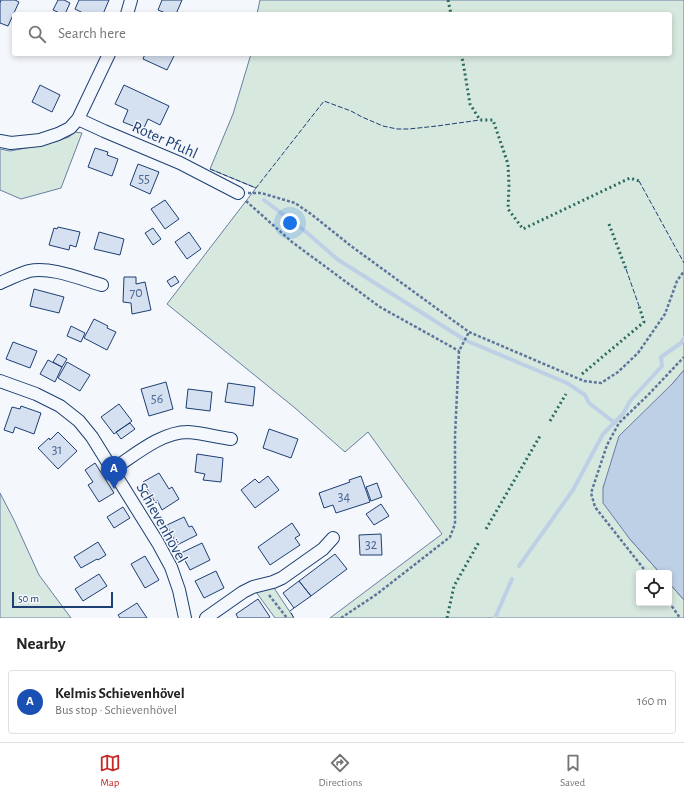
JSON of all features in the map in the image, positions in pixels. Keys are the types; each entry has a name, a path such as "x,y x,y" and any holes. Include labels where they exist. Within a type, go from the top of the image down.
{"street":[{"path":"128,12 131,0"},
{"path":"0,141 11,143 40,140 70,128 78,119 108,56"},
{"name":"Roter Pfuhl","path":"78,119 180,163 238,193"},
{"path":"0,283 29,271 43,269 102,285"},
{"name":"Schievenhövel","path":"0,381 36,394 60,406 79,421 92,437 158,543 171,567 179,590 185,618"},
{"path":"113,470 152,443 170,435 187,432 231,439"},
{"path":"206,618 243,592 253,587 282,578 323,549 333,538"}],"path":[{"path":"238,193 261,193 295,203 361,254 469,332 584,381 601,383 618,372 638,353 665,314 677,281 684,271"},
{"path":"238,193 292,242 380,307 460,350"},
{"path":"341,618 377,594 450,537 455,524 455,436 460,350 469,332"},
{"path":"645,570 595,507 591,493 607,445 619,423 650,394 684,357"},
{"path":"262,585 287,618"},
{"path":"672,606 680,618"}],"shaded area":[{"path":"260,0 684,0 684,370 611,467 603,488 629,538 657,570 636,570 636,606 672,606 672,586 684,600 684,618 330,618 442,534 368,432 345,452 295,408 167,304 256,188 210,169 233,114 250,56 672,56 672,12 257,12"},
{"path":"75,132 82,133 61,188 21,199 0,190 0,149 10,151 47,144 69,137"},
{"path":"0,493 39,575 71,618 0,618"},
{"path":"274,588 294,618 275,618 256,592"}],"water":[{"path":"684,370 684,600 672,586 672,570 657,570 629,538 603,503 603,488 619,436 673,383"}],"building":[{"path":"1,0 15,0 19,2 14,12 12,12 12,17 8,26 0,23"},
{"path":"58,0 64,0 70,3 66,12 58,12 53,10"},
{"path":"79,0 109,0 104,12 81,12 75,9"},
{"path":"162,0 182,0 177,12 163,12 158,10"},
{"path":"144,56 174,56 167,70 143,59"},
{"path":"40,85 60,95 52,112 32,102"},
{"path":"124,85 169,106 160,125 148,119 143,130 123,122 128,110 115,104"},
{"path":"95,148 108,152 107,155 118,159 112,176 88,167"},
{"path":"138,164 159,172 150,194 130,185"},
{"path":"165,200 179,219 165,229 151,209"},
{"path":"58,227 80,232 76,247 70,245 69,250 49,245 54,228 57,229"},
{"path":"153,228 161,239 153,245 145,233"},
{"path":"99,232 124,239 120,255 94,249"},
{"path":"189,232 201,249 187,259 175,242"},
{"path":"175,276 179,282 171,287 167,281"},
{"path":"124,277 136,277 136,284 145,282 151,310 132,314 131,303 123,302"},
{"path":"34,289 64,297 59,313 30,306"},
{"path":"94,319 116,332 107,350 84,338"},
{"path":"71,326 85,333 81,342 67,336"},
{"path":"13,342 37,351 30,368 6,359"},
{"path":"58,354 67,359 62,367 53,362"},
{"path":"48,360 62,367 55,382 40,374"},
{"path":"67,362 90,375 80,391 58,378"},
{"path":"166,382 173,409 149,416 141,389"},
{"path":"228,383 255,387 253,406 225,402"},
{"path":"188,389 212,392 210,411 186,408"},
{"path":"119,404 132,421 114,434 101,417"},
{"path":"21,406 41,413 34,434 15,427 13,433 4,430 12,407 20,409"},
{"path":"130,423 135,429 121,439 116,432"},
{"path":"269,429 298,439 291,458 263,448"},
{"path":"58,432 77,451 58,469 38,448 49,438 50,440"},
{"path":"197,454 223,458 221,482 203,480 205,474 195,472"},
{"path":"95,463 114,493 99,502 88,485 93,482 85,470"},
{"path":"159,473 169,489 172,487 179,499 162,510 157,500 155,502 143,482"},
{"path":"268,476 279,490 255,508 241,490 255,479 259,483"},
{"path":"361,476 370,502 336,513 333,505 324,508 319,493 350,482 349,480"},
{"path":"377,483 382,497 371,501 366,487"},
{"path":"381,504 389,516 374,525 366,514"},
{"path":"123,507 130,518 114,528 107,517"},
{"path":"184,517 189,527 192,526 197,535 177,545 167,525"},
{"path":"292,523 300,535 295,538 300,545 270,565 258,547"},
{"path":"381,534 382,555 360,555 359,535"},
{"path":"98,542 106,555 81,568 74,557"},
{"path":"202,543 210,560 190,570 181,553"},
{"path":"335,554 347,569 311,596 299,581"},
{"path":"145,556 159,580 145,588 131,564"},
{"path":"216,571 224,588 204,598 195,581"},
{"path":"99,574 107,586 83,601 75,589"},
{"path":"299,581 311,596 294,608 283,593"},
{"path":"258,599 270,617 238,618 236,614"},
{"path":"137,603 147,618 120,618 118,615"}],"waterway":[{"path":"264,200 305,231 337,259 465,340 567,383 585,395 589,403 615,423"},
{"path":"519,566 573,490 603,434 623,414 630,401 662,366 661,357 681,343 684,338"},
{"path":"495,618 512,579"}],"hedge":[{"path":"448,0 451,12"},
{"path":"462,56 470,104 480,120 493,120 508,164 508,209 523,229 630,178 639,181"},
{"path":"609,224 626,269"},
{"path":"582,374 644,322 639,306"},
{"path":"550,421 566,394"},
{"path":"486,529 540,436"},
{"path":"447,618 454,586 479,542"}],"fence":[{"path":"210,169 256,188 324,101 351,111 383,126 397,129 437,126 480,120"},
{"path":"639,181 684,263"},
{"path":"626,269 639,306"},
{"path":"294,608 290,611 294,618"}],"place":[{"name":"Kelmis Schievenhövel","path":"114,489"}]}
